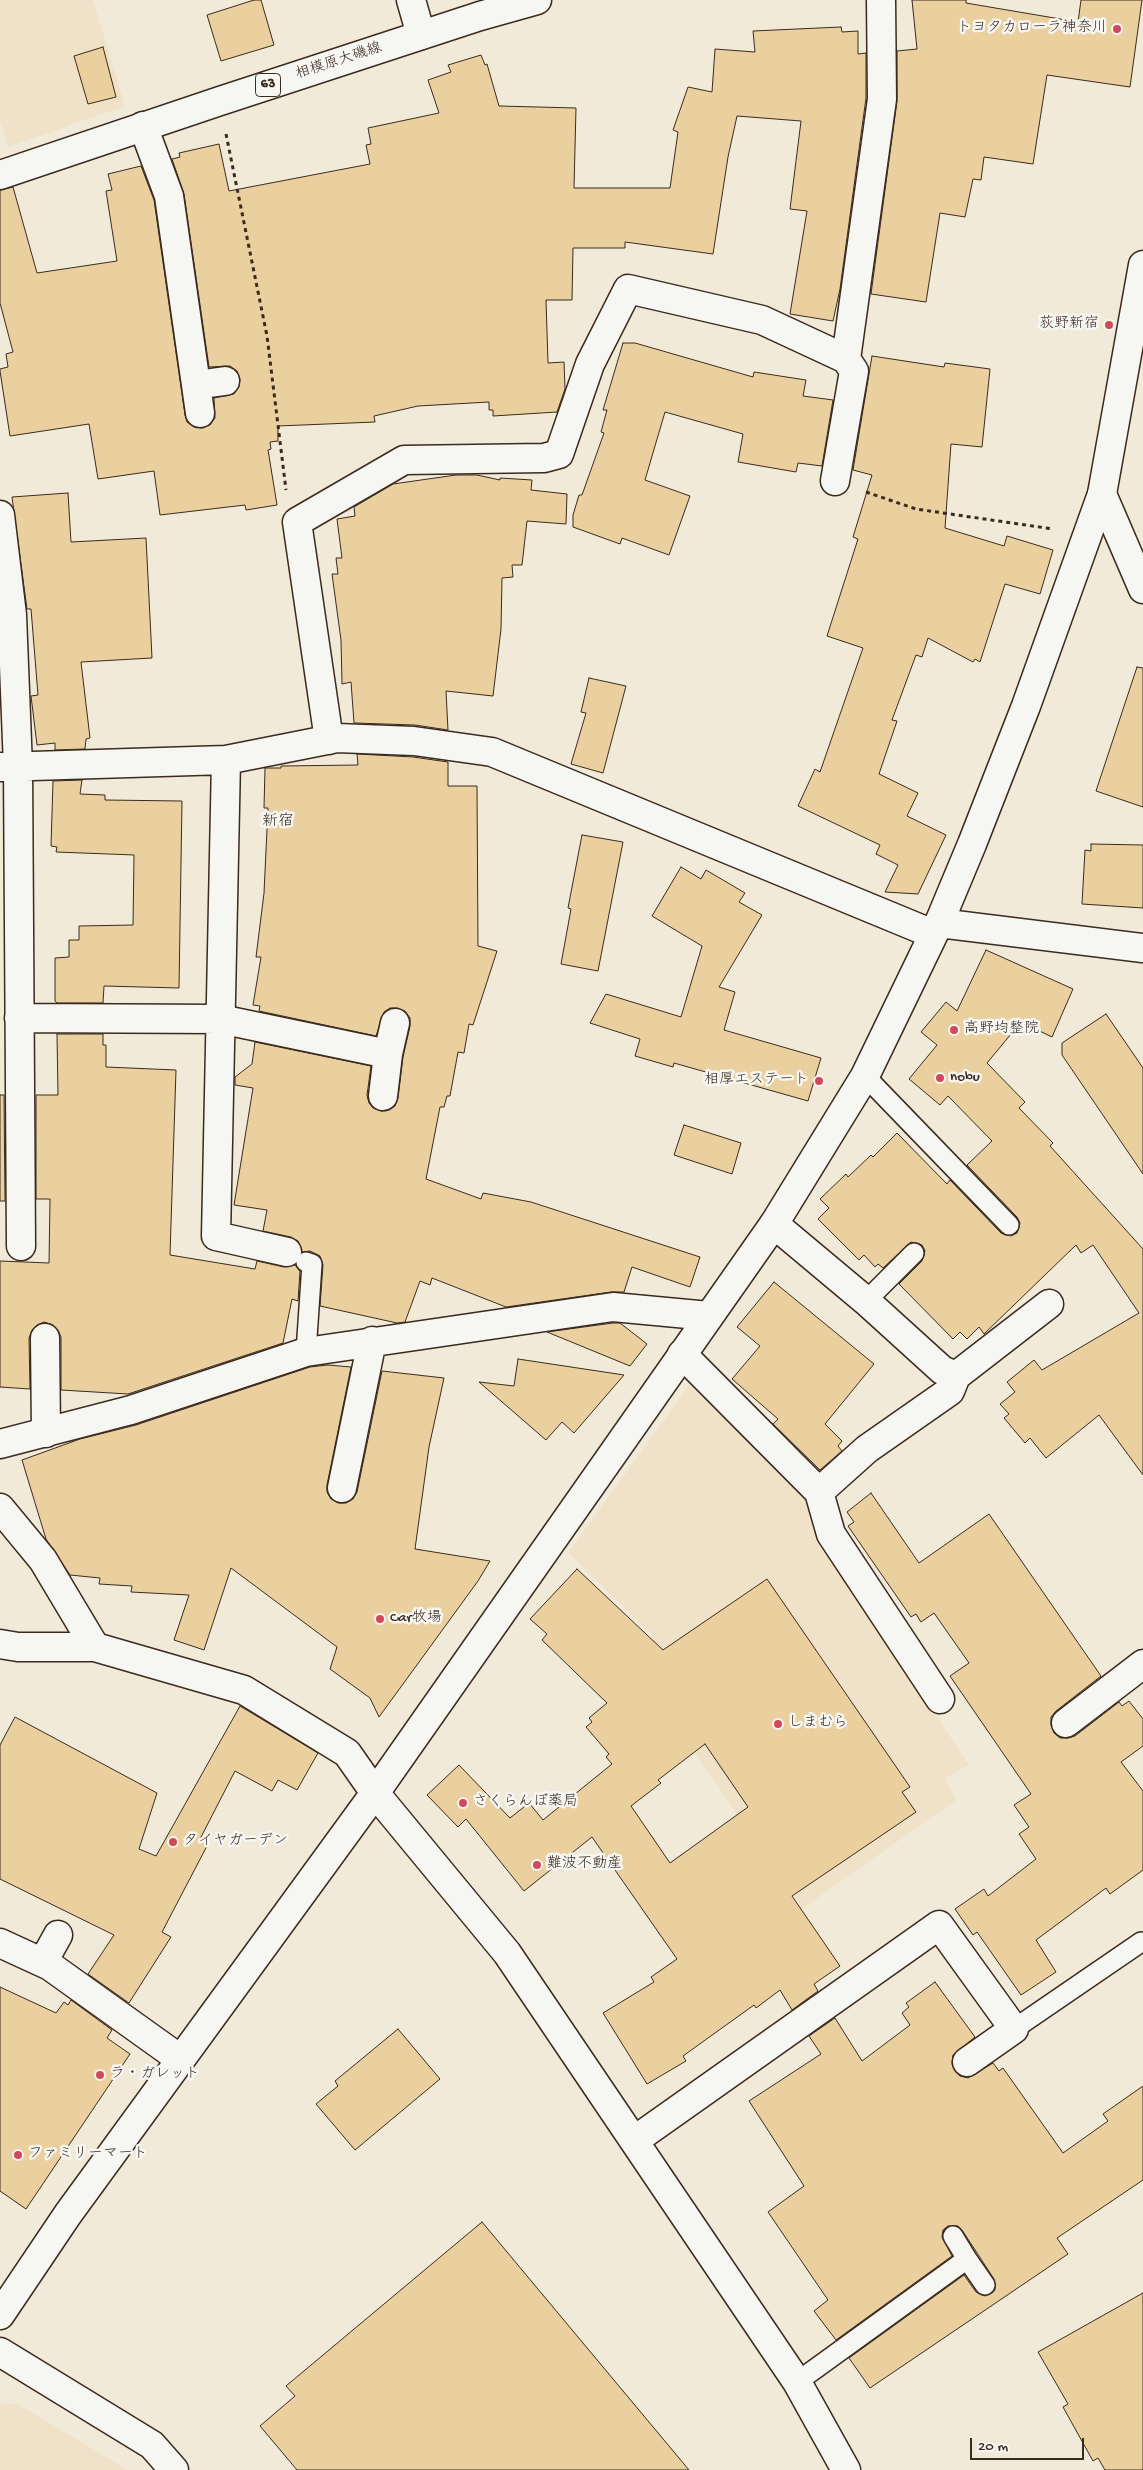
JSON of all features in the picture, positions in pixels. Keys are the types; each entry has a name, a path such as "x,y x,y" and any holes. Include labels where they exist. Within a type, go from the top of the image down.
{"street":[{"path":"410,0 421,36"},
{"name":"相模原大磯線","path":"0,175 143,126 538,0"},
{"path":"846,359 882,100 881,0"},
{"path":"143,126 169,196 200,414"},
{"path":"0,2315 68,2214 375,1792 774,1224 865,1076 936,929 1022,715 1102,494 1143,265"},
{"path":"330,740 297,522 404,460 544,458 559,454 590,364 628,289 762,320 846,359 854,371 835,481"},
{"path":"196,385 225,381"},
{"path":"1102,494 1137,561 1143,589"},
{"path":"0,515 12,616 9,767 19,1018 21,1246"},
{"path":"9,767 226,760 337,738 414,741 492,752 936,929 1143,948"},
{"path":"226,760 216,1236 296,1257"},
{"path":"19,1018 220,1019 388,1054"},
{"path":"383,1096 388,1054 395,1023"},
{"path":"774,1224 866,1301 942,1370 956,1376"},
{"path":"819,1492 867,1449 950,1391 956,1376 1049,1304"},
{"path":"0,1444 131,1410 306,1352 613,1307 709,1316"},
{"path":"45,1338 46,1432"},
{"path":"342,1488 372,1341"},
{"path":"682,1354 819,1492 831,1534 932,1666 940,1699"},
{"path":"0,1508 43,1560 96,1647"},
{"path":"0,1644 18,1648 96,1647 244,1690 347,1753 375,1792 507,1953 797,2382 846,2470"},
{"path":"1066,1723 1143,1664"},
{"path":"635,2140 939,1925 1014,2029 967,2062"},
{"path":"43,1962 58,1935"},
{"path":"0,1943 43,1962 180,2059"},
{"path":"0,2352 152,2444 174,2470"}],"lane":[{"path":"865,1076 1009,1225"},
{"path":"866,1301 914,1253"},
{"path":"296,1257 312,1264 306,1352"},
{"path":"1014,2029 1142,1942"},
{"path":"953,2236 985,2285"},
{"path":"797,2382 967,2259"}],"path":[{"path":"220,101 267,336 289,511 297,522"},
{"path":"835,481 916,509 1088,534"}],"shaded area":[{"path":"0,0 93,0 125,106 8,147 0,120"},
{"path":"689,1385 802,1493 824,1547 969,1765 945,1778 956,1800 803,1908 628,1658 652,1635 568,1553"},
{"path":"16,2403 128,2470 0,2470 0,2405"}],"building":[{"path":"254,0 261,0 274,45 221,61 207,15"},
{"path":"912,0 966,0 966,3 1078,22 1081,0 1142,0 1130,87 1047,75 1033,164 984,157 981,180 973,179 965,217 940,213 926,302 871,294 897,101 897,51 917,49"},
{"path":"841,27 842,32 858,31 858,54 866,53 866,98 840,289 833,321 790,314 807,211 790,209 801,121 737,116 728,157 713,254 625,242 625,248 573,248 572,300 546,300 548,363 564,362 565,389 557,412 493,416 493,410 489,410 489,402 418,406 374,416 375,422 278,426 278,441 270,442 271,449 268,450 277,505 246,510 245,505 160,515 154,471 98,479 89,424 10,436 0,371 0,369 8,367 6,354 13,352 0,303 0,190 13,187 37,273 117,261 106,191 112,190 108,174 141,166 154,200 185,415 187,422 194,427 203,428 210,425 215,418 214,398 234,394 239,387 240,379 237,371 230,366 209,367 184,194 172,159 180,157 179,153 219,144 229,191 370,164 366,145 371,144 368,128 439,113 428,80 451,72 448,65 481,55 485,65 487,64 499,106 576,108 574,188 670,188 678,132 673,130 688,87 712,92 715,49 755,52 753,31"},
{"path":"103,47 116,97 88,104 74,56"},
{"path":"623,343 635,343 753,377 754,372 806,380 803,396 833,400 822,466 798,463 796,472 738,462 743,434 665,412 645,480 690,496 669,555 622,538 620,544 573,527 573,515 579,495 582,495 604,433 601,432 607,410 603,410"},
{"path":"872,356 944,367 945,363 990,369 982,447 951,444 945,528 1004,546 1007,536 1053,550 1040,594 1005,584 980,662 975,659 973,662 928,638 922,657 916,655 892,720 897,721 879,774 918,793 907,816 946,835 918,894 885,892 898,865 876,854 880,845 798,806 815,769 820,772 863,648 827,636 858,539 853,537 872,475 853,470"},
{"path":"456,475 477,475 500,480 500,478 532,480 531,490 567,494 566,524 527,521 522,565 512,565 513,577 502,578 501,629 493,696 446,691 448,730 415,725 354,723 351,682 342,684 341,640 332,574 338,574 336,558 342,558 337,519 355,516 354,507 393,484"},
{"path":"68,493 71,542 146,538 152,658 81,662 90,738 86,739 85,749 55,750 55,743 37,745 31,696 38,695 31,609 27,609 12,497"},
{"path":"1137,667 1143,668 1143,807 1096,791"},
{"path":"589,678 626,686 603,773 571,764 586,713 581,712"},
{"path":"357,754 413,757 448,762 448,786 477,786 478,946 497,951 473,1025 469,1024 464,1053 458,1052 450,1096 447,1096 444,1107 440,1107 426,1179 481,1199 483,1193 531,1202 700,1257 690,1287 632,1267 624,1292 611,1292 506,1307 432,1278 430,1285 420,1281 405,1322 397,1323 320,1306 323,1265 320,1256 310,1251 302,1252 298,1241 291,1237 263,1231 267,1210 234,1205 253,1088 235,1085 235,1077 252,1064 255,1042 371,1066 367,1095 369,1103 373,1108 381,1111 389,1110 395,1106 398,1098 403,1057 410,1026 410,1018 405,1011 398,1008 390,1008 384,1012 376,1036 259,1011 260,1006 253,1005 261,957 256,957 264,893 268,808 264,808 265,768 358,765"},
{"path":"82,780 80,794 105,795 105,800 182,801 179,988 104,986 103,1003 57,1003 55,1001 55,958 69,957 69,940 79,940 79,926 133,925 134,855 56,852 57,847 51,846 53,781"},
{"path":"582,835 623,842 598,971 561,964 571,909 568,908"},
{"path":"1091,844 1143,845 1143,908 1082,904 1085,850 1091,851"},
{"path":"681,867 701,879 706,870 745,893 739,902 762,915 719,987 735,992 724,1030 821,1058 808,1101 674,1063 673,1067 635,1056 640,1039 590,1023 606,994 681,1017 702,946 652,916"},
{"path":"986,950 1073,989 1052,1037 1021,1022 987,1063 1025,1102 1019,1108 1053,1143 1050,1146 1143,1249 1143,1475 1099,1415 1046,1458 1030,1438 1025,1443 1004,1418 1009,1414 1000,1404 1015,1392 1007,1382 1034,1360 1042,1370 1139,1313 1093,1245 1081,1253 1076,1245 984,1334 979,1327 967,1339 960,1332 953,1339 899,1284 922,1261 925,1251 922,1245 911,1242 883,1268 878,1264 875,1267 864,1255 859,1260 818,1219 829,1208 820,1199 846,1174 848,1177 871,1155 873,1157 897,1133 947,1184 950,1180 1001,1233 1011,1236 1017,1233 1020,1223 1017,1217 967,1165 992,1141 948,1096 940,1105 909,1079 937,1045 921,1032 946,1002 957,1011"},
{"path":"1106,1014 1143,1068 1143,1174 1062,1055 1062,1043"},
{"path":"57,1034 103,1034 103,1045 106,1045 106,1067 176,1070 170,1255 255,1269 257,1261 284,1267 295,1265 300,1271 298,1301 292,1299 283,1343 128,1394 61,1390 61,1337 53,1325 44,1322 32,1330 29,1338 30,1389 0,1387 0,1261 49,1263 50,1199 36,1199 36,1095 58,1095"},
{"path":"0,1095 4,1095 5,1201 0,1201"},
{"path":"684,1125 741,1143 732,1174 674,1155"},
{"path":"774,1282 874,1364 825,1424 842,1441 838,1446 842,1451 820,1470 773,1424 778,1419 732,1379 760,1346 737,1327"},
{"path":"620,1323 647,1344 630,1366 547,1332"},
{"path":"518,1359 624,1375 574,1433 562,1422 546,1440 479,1382 514,1386"},
{"path":"328,1365 351,1367 327,1485 327,1492 331,1499 338,1503 346,1503 353,1499 357,1492 382,1371 444,1378 429,1447 415,1549 490,1561 478,1581 379,1717 370,1698 330,1669 337,1647 231,1568 204,1650 174,1640 189,1595 131,1592 132,1586 99,1584 100,1578 70,1575 46,1539 22,1460 80,1439 136,1425 310,1367"},
{"path":"871,1493 919,1563 989,1514 1101,1676 1051,1717 1054,1733 1060,1738 1075,1736 1119,1702 1122,1706 1129,1701 1143,1719 1143,1746 1121,1762 1143,1791 1143,1870 1110,1894 1106,1888 1036,1940 1056,1972 1021,1995 977,1932 973,1935 955,1909 984,1889 988,1896 1036,1859 1019,1834 1029,1827 1014,1805 1031,1794 950,1676 969,1663 934,1613 921,1622 916,1614 911,1617 848,1526 854,1522 847,1512"},
{"path":"577,1569 663,1650 767,1579 910,1787 902,1792 916,1812 792,1896 840,1966 814,1984 818,1991 792,2010 780,1990 756,2008 754,2005 683,2056 686,2061 647,2084 603,2013 654,1982 651,1977 677,1959 592,1837 524,1891 466,1819 458,1827 427,1795 459,1765 510,1818 529,1803 543,1820 612,1764 606,1757 609,1754 586,1727 592,1722 589,1718 607,1703 542,1640 547,1634 530,1619","holes":["705,1744 748,1807 670,1863 631,1806 661,1783 658,1780"]},
{"path":"240,1706 318,1753 297,1790 278,1780 272,1791 235,1771 200,1839 208,1844 162,1932 171,1937 129,2003 88,1974 114,1935 0,1879 0,1745 15,1717 157,1793 139,1849 156,1856"},
{"path":"935,1982 975,2037 953,2055 952,2064 955,2071 960,2076 968,2078 993,2063 999,2071 1003,2068 1063,2153 1108,2121 1103,2114 1143,2086 1143,2180 1057,2238 1068,2254 870,2388 849,2358 964,2275 976,2292 985,2296 995,2290 994,2279 962,2230 958,2226 948,2226 943,2230 942,2237 952,2256 836,2340 814,2311 828,2300 768,2212 804,2186 749,2101 821,2054 809,2036 835,2018 862,2061 910,2025 902,2013 909,2007 906,2003"},
{"path":"0,1987 56,2013 64,2002 68,2005 71,2000 112,2030 107,2038 130,2054 26,2209 0,2191"},
{"path":"398,2029 440,2079 355,2150 316,2104 338,2086 335,2081"},
{"path":"482,2222 689,2470 297,2470 260,2426 295,2396 286,2386"},
{"path":"1143,2293 1143,2470 1105,2470 1098,2458 1093,2461 1063,2407 1068,2404 1038,2352"}],"place":[{"name":"トヨタカローラ神奈川","path":"1117,29"},
{"name":"荻野新宿","path":"1109,325"},
{"name":"高野均整院","path":"954,1030"},
{"name":"nobu","path":"940,1078"},
{"name":"相厚エステート","path":"819,1081"},
{"name":"Car牧場","path":"380,1619"},
{"name":"しまむら","path":"778,1724"},
{"name":"さくらんぼ薬局","path":"463,1803"},
{"name":"タイヤガーデン","path":"173,1842"},
{"name":"難波不動産","path":"537,1865"},
{"name":"ラ・ガレット","path":"100,2075"},
{"name":"ファミリーマート","path":"18,2155"}],"district":[{"name":"新宿","path":"278,823"}]}
